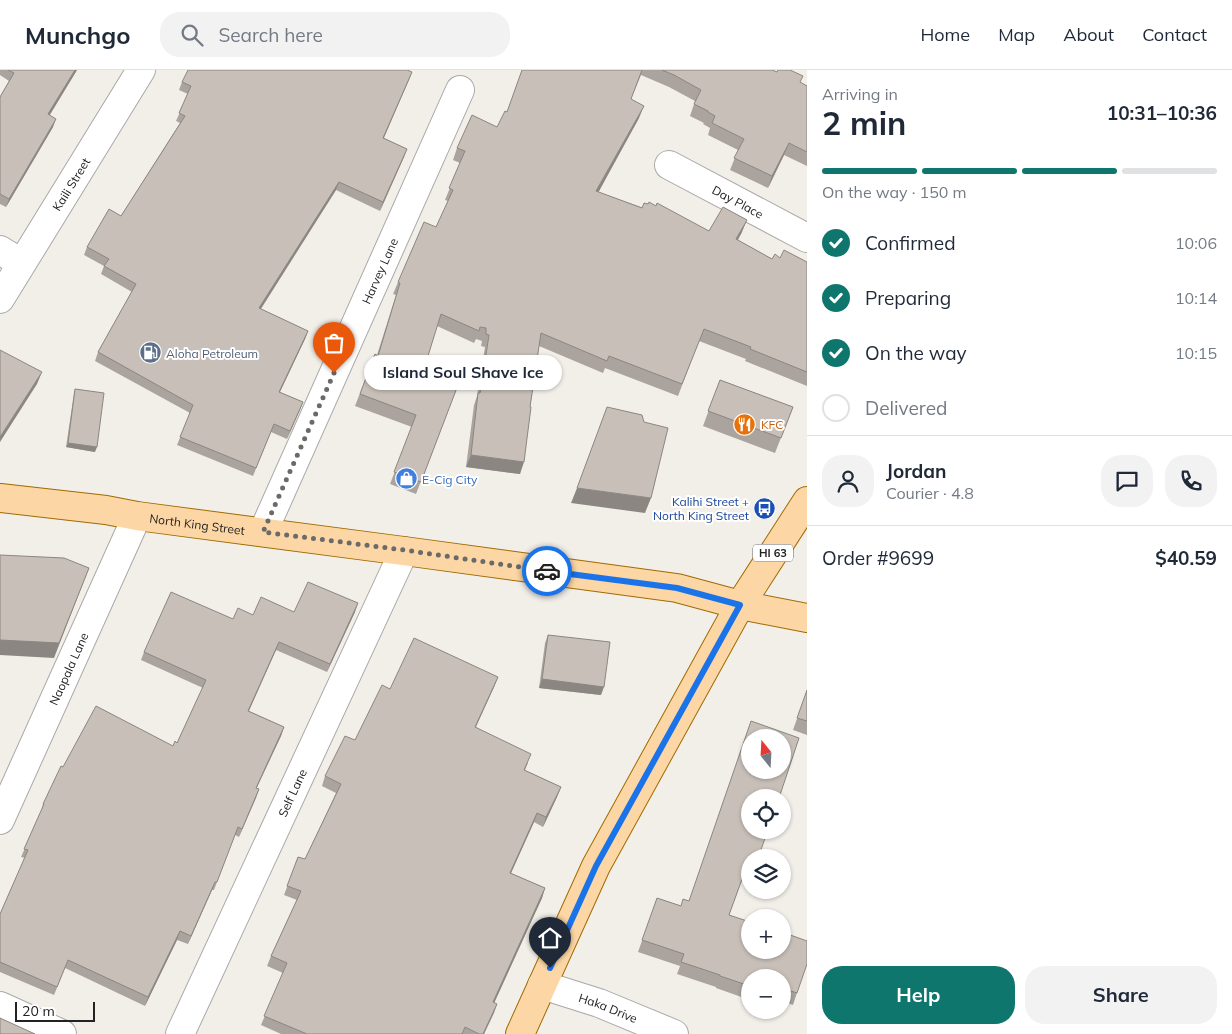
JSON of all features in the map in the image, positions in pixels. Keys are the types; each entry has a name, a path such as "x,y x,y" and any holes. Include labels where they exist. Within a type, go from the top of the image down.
{"main road":[{"name":"North King Street","path":"0,498 106,510 137,516 404,550 677,588 740,605 807,618"},
{"name":"HI 63","path":"520,1034 596,866 740,605 807,501"}],"street":[{"name":"Kaili Street","path":"0,299 10,257 141,70"},
{"name":"Harvey Lane","path":"263,532 460,90"},
{"name":"Day Place","path":"669,165 807,238"},
{"name":"Naopala Lane","path":"0,820 137,516"},
{"name":"Self Lane","path":"180,1034 404,550"},
{"name":"Haka Drive","path":"542,985 599,1004 674,1034"},
{"path":"0,1006 62,1034"}],"building":[{"path":"8,70 75,70 48,114 56,119 9,199 0,194 0,97 14,73"},
{"path":"188,70 407,70 412,72 383,138 407,149 383,202 339,182 259,308 308,331 279,392 303,402 290,431 274,424 256,468 180,437 193,405 98,352 136,284 104,266 109,259 87,247 109,209 121,216 185,116 179,113 191,86 182,82"},
{"path":"522,70 642,70 631,99 644,106 596,191 642,208 644,203 648,204 649,202 656,206 657,203 709,231 723,207 747,220 736,239 772,259 775,254 780,258 784,250 807,262 807,372 704,329 682,384 609,356 607,361 541,333 524,462 471,455 478,393 480,393 489,335 486,334 486,328 480,327 479,331 441,314 423,372 458,385 421,482 394,472 416,415 360,394 375,354 378,356 400,283 398,282 424,222 436,227 453,190 449,188 465,151 457,148 472,115 497,127 505,111 507,112"},
{"path":"662,70 772,70 777,72 778,70 790,70 803,76 800,82 807,86 807,152 789,143 772,176 734,158 744,139 712,123 715,116 694,104 701,90"},
{"path":"0,350 42,372 0,437"},
{"path":"720,380 793,407 781,438 708,411"},
{"path":"75,389 104,393 97,447 68,443"},
{"path":"607,407 642,415 644,422 668,428 651,498 577,488"},
{"path":"0,555 64,558 89,568 59,643 0,640"},
{"path":"308,582 358,603 330,664 279,642 248,711 284,727 256,788 259,789 242,829 238,827 217,882 215,882 191,936 180,931 148,997 68,960 57,987 0,962 0,914 28,850 24,849 61,766 63,767 96,706 173,746 175,741 177,743 206,680 144,652 171,592 233,619 238,608 253,615 261,597 294,612"},
{"path":"548,635 610,642 604,687 542,679"},
{"path":"414,638 498,677 475,727 531,754 524,770 561,787 546,817 537,813 510,873 545,888 493,1002 497,1004 483,1034 465,1027 462,1034 307,1034 264,1016 287,963 271,956 301,891 287,886 298,857 305,859 341,784 325,776 345,736 355,740 382,685 390,689"},
{"path":"807,690 807,721 797,718"},
{"path":"751,721 774,729 748,729"},
{"path":"791,735 799,738 791,762"},
{"path":"741,750 741,779 785,779 782,789 741,789 741,839 765,839 761,849 741,849 741,882 729,915 741,919 741,959 791,959 791,935 807,941 807,964 797,993 791,991 791,969 741,969 741,983 681,962 684,954 642,940 657,898 681,906 683,899 689,901"},
{"path":"0,1018 35,1034 0,1034"}],"way so far":[{"path":"334,373 263,532 547,571"}],"place":[{"name":"Aloha Petroleum","path":"150,353"},
{"name":"Island Soul Shave Ice","path":"334,373"},
{"name":"KFC","path":"745,424"},
{"name":"E-Cig City","path":"406,479"},
{"name":"Kalihi Street + North King Street","path":"765,508"}],"route":[{"path":"547,571 677,588 740,605 596,866 550,968"}]}
